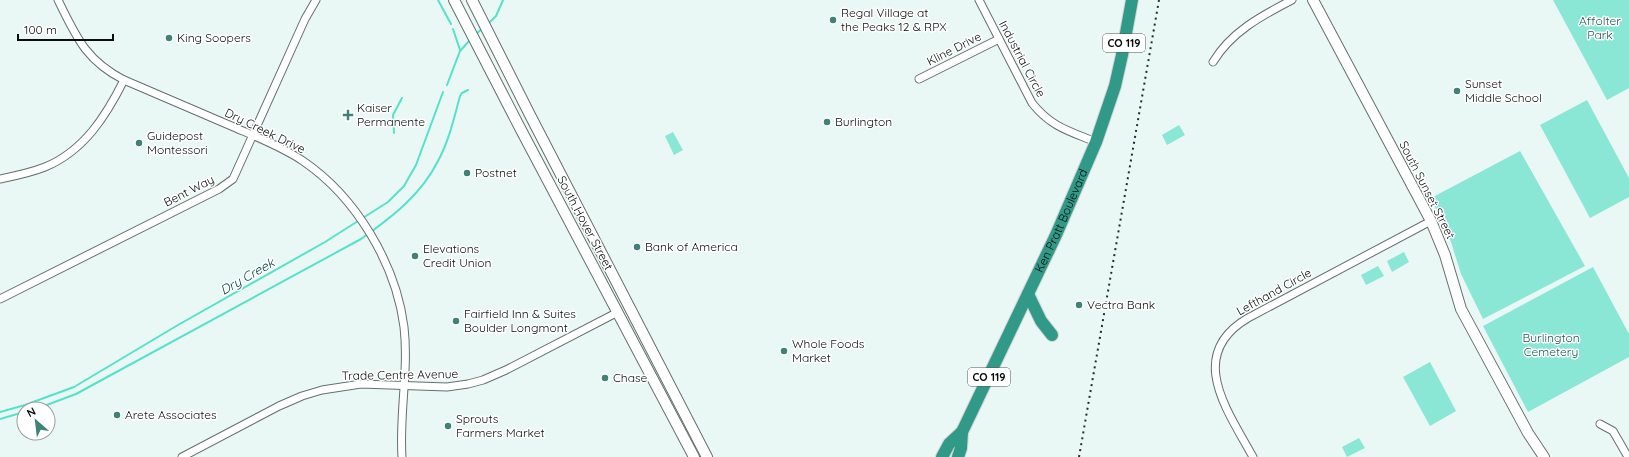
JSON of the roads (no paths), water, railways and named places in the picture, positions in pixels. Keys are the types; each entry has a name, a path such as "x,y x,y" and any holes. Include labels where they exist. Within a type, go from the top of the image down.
{"highway":[{"name":"Ken Pratt Boulevard","path":"942,457 949,444 962,432 1082,178 1115,86 1132,0"},
{"path":"1028,294 1041,321 1052,335"},
{"name":"Ken Pratt Boulevard","path":"958,457 961,448 962,432"}],"main road":[{"name":"South Hover Street","path":"454,0 694,457"},
{"name":"South Hover Street","path":"472,0 707,457"},
{"name":"South Sunset Street","path":"1313,0 1431,221 1445,255 1461,309 1528,433 1544,457"},
{"path":"618,312 629,306"}],"street":[{"name":"Dry Creek Drive","path":"58,0 74,32 87,52 104,69 124,80 252,135 296,157 331,185 358,215 387,266 402,311 405,340 404,386 401,422 402,457"},
{"name":"Bent Way","path":"0,299 219,189 233,179 305,19 316,0"},
{"name":"Industrial Circle","path":"979,0 1032,103 1041,115 1053,124 1096,142"},
{"path":"1213,62 1226,44 1239,32 1261,16 1292,0"},
{"name":"Kline Drive","path":"919,79 999,39"},
{"path":"0,180 46,166 63,157 80,144 102,119 124,80"},
{"name":"Lefthand Circle","path":"1252,457 1226,408 1215,380 1216,359 1224,340 1238,324 1243,321 1431,221"},
{"name":"Trade Centre Avenue","path":"182,457 275,408 307,394 329,388 351,385 454,386 488,378 618,312"},
{"path":"1600,424 1613,431 1628,457"}],"waterway":[{"path":"438,0 451,24"},
{"name":"Dry Creek","path":"488,24 496,16 503,0"},
{"name":"Dry Creek","path":"476,34 483,28"},
{"path":"453,29 460,50"},
{"name":"Dry Creek","path":"447,85 460,51 470,40"},
{"path":"56,402 76,394 361,239 373,231 395,214 414,195 431,173 445,146 460,96 468,90"},
{"name":"Dry Creek","path":"0,412 25,405 74,387 178,325 325,242 388,202 404,186 416,165 443,92"},
{"path":"394,133 393,115 402,98"},
{"path":"0,419 16,414"}],"railway":[{"path":"1079,457 1159,0"}],"place":[{"name":"Regal Village at the Peaks 12 & RPX","path":"833,20"},
{"name":"King Soopers","path":"169,38"},
{"name":"Sunset Middle School","path":"1457,91"},
{"name":"Kaiser Permanente","path":"348,115"},
{"name":"Burlington","path":"827,122"},
{"name":"Guidepost Montessori","path":"139,143"},
{"name":"Postnet","path":"467,173"},
{"name":"Bank of America","path":"637,247"},
{"name":"Elevations Credit Union","path":"415,256"},
{"name":"Vectra Bank","path":"1079,305"},
{"name":"Fairfield Inn & Suites Boulder Longmont","path":"456,321"},
{"name":"Whole Foods Market","path":"784,351"},
{"name":"Chase","path":"605,378"},
{"name":"Arete Associates","path":"117,415"},
{"name":"Sprouts Farmers Market","path":"448,426"}],"park label":[{"name":"Affolter Park","path":"1600,28"},
{"name":"Burlington Cemetery","path":"1551,345"}]}
